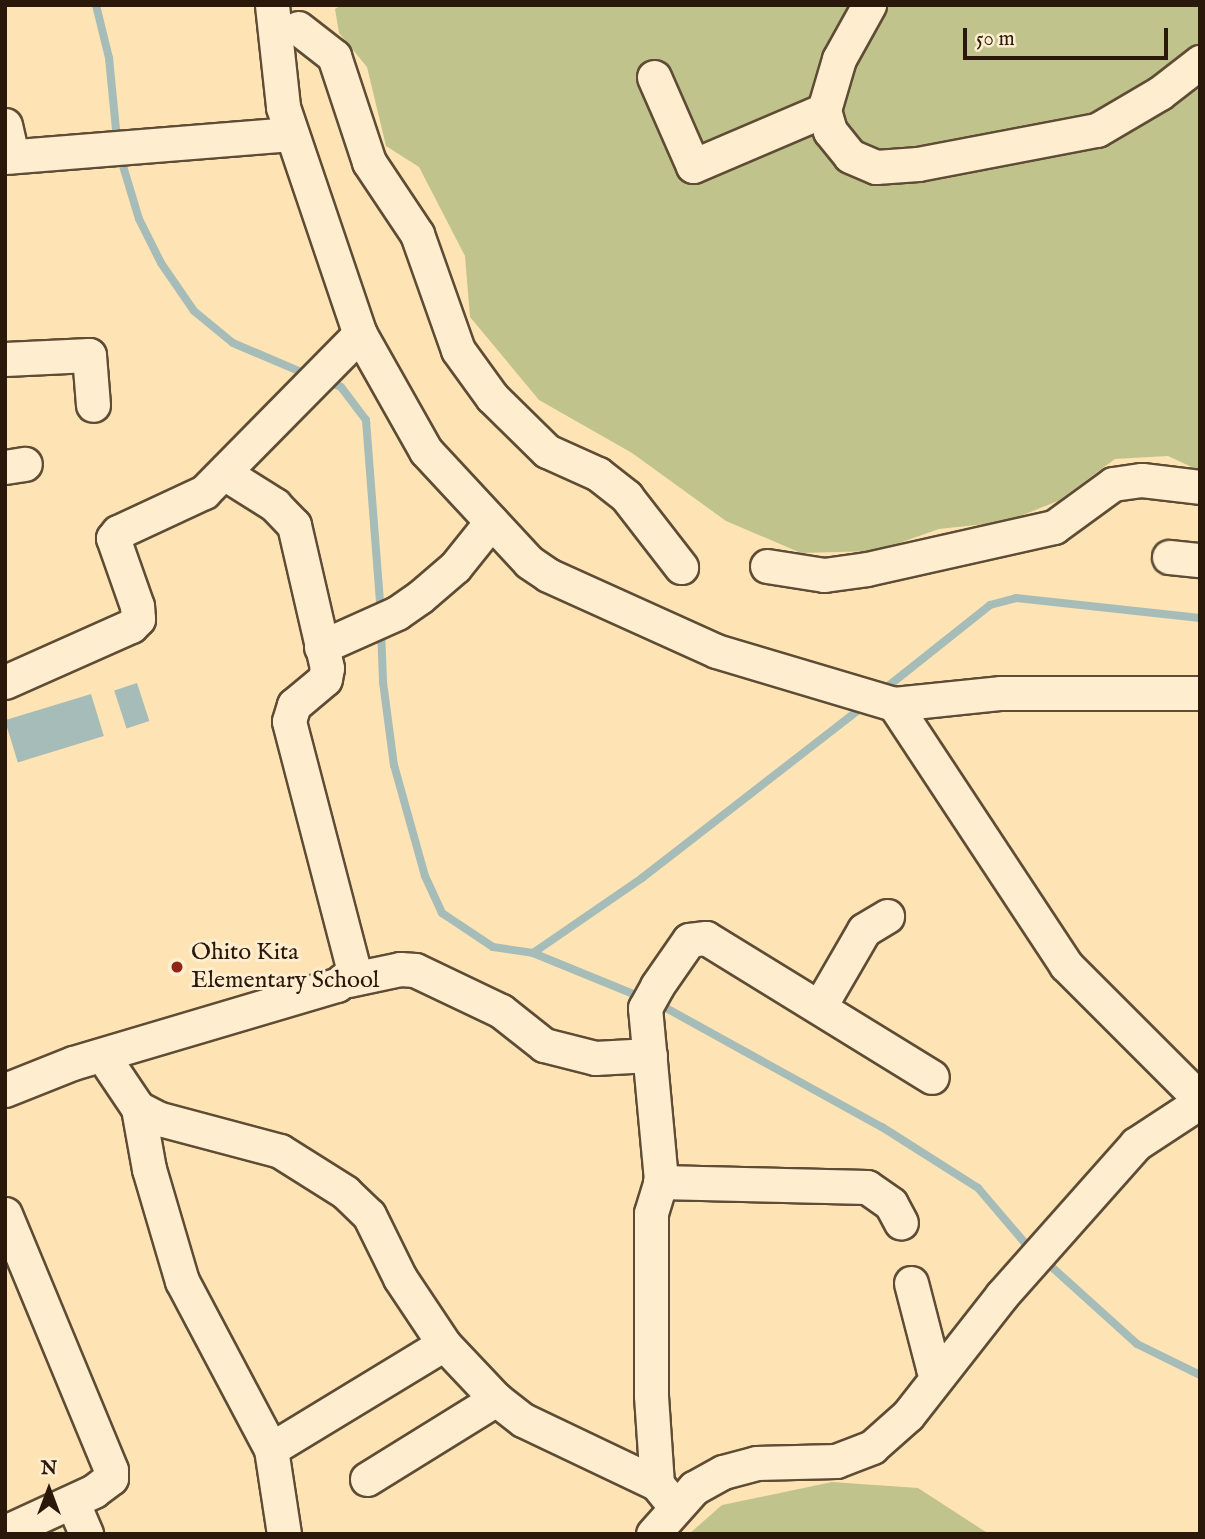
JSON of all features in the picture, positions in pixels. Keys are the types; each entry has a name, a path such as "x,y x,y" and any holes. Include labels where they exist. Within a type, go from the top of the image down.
{"street":[{"path":"272,5 279,88 291,134 360,334 426,451 491,522 548,575 670,631 769,669 894,704 1001,693 1200,693"},
{"path":"869,5 839,59 824,110 830,131 850,156 876,167 918,164 1097,130 1160,93 1200,62"},
{"path":"279,88 303,17"},
{"path":"303,17 334,56 369,162 416,234 458,350 492,397 547,451 598,474 626,496 681,567"},
{"path":"654,77 693,166 824,110"},
{"path":"8,146 291,134"},
{"path":"5,682 131,626 138,619 137,607 113,538 132,522 204,492 360,334"},
{"path":"5,359 89,355 93,405"},
{"path":"224,473 275,505 294,525 327,668 325,679 294,705 289,721 349,945 354,971 348,980"},
{"path":"767,566 824,575 867,569 1045,530 1114,484 1142,480 1200,487"},
{"path":"321,647 397,613 420,597 455,567 491,522"},
{"path":"138,1108 160,1119 280,1151 345,1192 369,1215 400,1278 444,1344 496,1399 523,1420 665,1494 723,1472 756,1463 836,1461 855,1455 908,1415 1049,1239 1136,1144 1200,1101 1066,965 894,704"},
{"path":"820,1006 864,930 887,916"},
{"path":"653,1534 665,1494 651,1395 651,1213 660,1182 650,1055 651,997 689,940 706,938 933,1077"},
{"path":"5,1090 103,1056 348,980 400,969 415,970 501,1011 544,1045 595,1058 650,1055"},
{"path":"103,1056 138,1108 153,1182 182,1281 271,1449 284,1534"},
{"path":"660,1182 867,1187 891,1204 901,1223"},
{"path":"5,1214 111,1470 106,1484 73,1503 5,1532"},
{"path":"911,1283 933,1368 939,1375"},
{"path":"271,1449 444,1344"},
{"path":"367,1479 496,1399"},
{"path":"73,1503 86,1534"}],"green space":[{"path":"342,5 1200,5 1200,471 1168,456 1115,459 1058,501 1005,522 939,529 876,551 801,553 726,521 632,453 539,400 470,317 465,256 419,167 386,146 367,67 339,33 335,9"},
{"path":"832,1482 918,1488 989,1534 689,1534 722,1505"}],"water":[{"path":"137,683 149,721 127,728 114,690"},
{"path":"91,694 104,736 18,762 5,720"}],"waterway":[{"path":"96,5 109,58 117,140"},
{"path":"120,156 139,219 161,263 194,311 233,343 308,375"},
{"path":"324,380 341,387 366,420 381,613"},
{"path":"882,691 990,605 1016,598 1200,618"},
{"path":"381,629 383,682 394,765 425,876 442,913 493,947 533,953 641,997"},
{"path":"533,953 642,878 866,704"},
{"path":"657,1003 882,1127 978,1188 1031,1250"},
{"path":"1044,1260 1137,1344 1200,1375"}],"place":[{"name":"Ohito Kita Elementary School","path":"177,967"}]}
